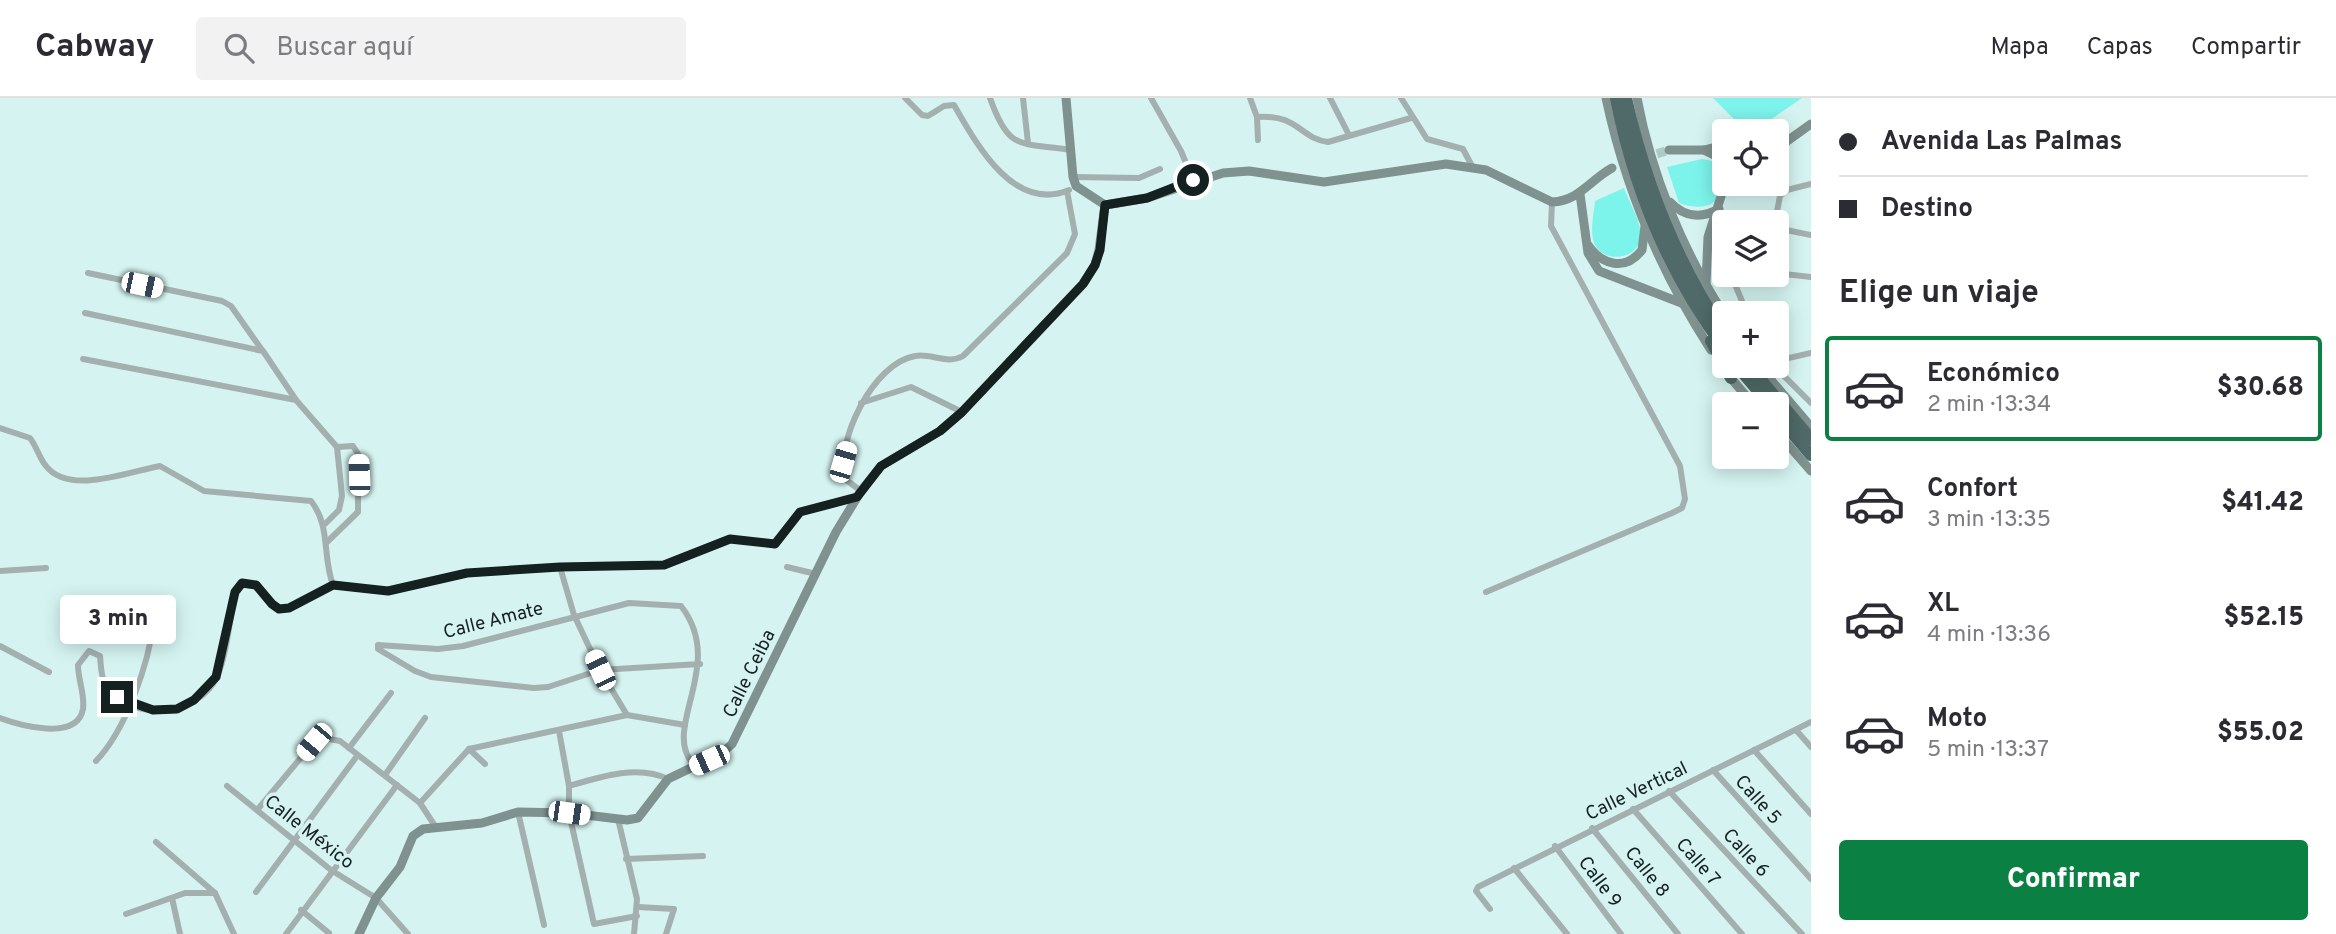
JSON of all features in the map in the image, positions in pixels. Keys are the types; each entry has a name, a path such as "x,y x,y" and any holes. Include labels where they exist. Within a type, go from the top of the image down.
{"highway":[{"path":"1616,98 1629,159 1644,202 1689,305 1712,344"},
{"path":"1626,98 1639,150 1664,223 1699,295 1712,314"},
{"path":"1689,305 1712,333"},
{"path":"1747,378 1759,392"},
{"path":"1759,378 1811,439"},
{"path":"1789,429 1811,454"}],"street":[{"path":"905,98 928,116 944,106 954,105 1003,177 1013,186 1052,196 1067,191 1075,181 1139,178 1160,169"},
{"path":"990,98 1009,138 1071,150"},
{"path":"1023,98 1028,143"},
{"path":"1066,98 1075,181 1105,205 1147,198 1193,180 1249,171 1324,183 1446,164 1472,166 1552,202 1580,194 1593,180 1612,169"},
{"path":"1151,98 1181,151 1193,180"},
{"path":"1250,98 1257,117 1258,140"},
{"path":"1330,98 1349,135"},
{"path":"1401,98 1411,118 1427,139 1463,149 1472,166"},
{"path":"1606,98 1623,168 1644,221 1712,345"},
{"path":"1637,98 1666,198 1706,287 1715,301"},
{"path":"1257,117 1289,120 1321,141 1328,142 1411,118"},
{"path":"1789,140 1811,124"},
{"path":"1669,150 1712,148"},
{"path":"1704,150 1712,154"},
{"path":"1777,210 1780,195 1787,190 1811,184"},
{"path":"0,718 22,726 46,729 59,728 72,722 81,715 84,705 78,665 89,651 100,656 108,690 129,704 153,710 177,709 209,687 216,677 235,592 242,583 256,585 279,609 289,608 333,585 388,591 467,573 560,567 664,565 730,539 775,544 800,512 859,494 845,479 842,471 859,404 875,380 895,364 914,356 955,360 963,356 1067,253 1075,234 1067,191"},
{"path":"1580,194 1585,241 1588,253 1599,271 1689,305"},
{"path":"1666,198 1679,211 1702,215 1719,209 1722,196"},
{"path":"1486,592 1672,513 1682,508 1685,499 1680,466 1551,226 1552,202"},
{"name":"Calle Ceiba","path":"618,819 638,818 668,779 722,753 732,744 836,532 859,494 881,466 940,431 962,412 1083,284 1095,265 1100,250 1105,205"},
{"path":"1585,241 1598,258 1615,264 1625,263 1642,250 1645,240 1644,221"},
{"path":"1706,287 1706,252 1712,228"},
{"path":"1789,231 1811,235"},
{"path":"88,273 231,306 296,400 337,447 341,466 339,510 325,524"},
{"path":"1789,274 1811,277"},
{"path":"85,313 263,351"},
{"path":"1789,358 1811,353"},
{"path":"83,359 296,400"},
{"path":"1731,378 1743,392"},
{"path":"1769,378 1811,427"},
{"path":"1786,378 1811,403"},
{"path":"859,404 911,387 962,412"},
{"path":"1801,416 1811,418"},
{"path":"0,428 30,438 44,465 63,478 120,478 160,466 204,491 311,501 325,524 327,567 333,585"},
{"path":"326,542 358,512 358,454 354,446 337,447"},
{"path":"1789,446 1811,471"},
{"path":"339,510 351,521"},
{"path":"560,567 574,615 600,670 627,715"},
{"path":"787,567 816,574"},
{"path":"0,571 46,568"},
{"name":"Calle Amate","path":"600,670 548,687 478,683 431,677 415,671 379,649 378,645 438,649 463,646 574,615 629,603 681,606 691,619 698,638 700,664"},
{"path":"96,761 112,744 129,704 152,640 154,620"},
{"path":"0,646 49,673"},
{"path":"600,670 700,664 685,725 683,747 695,766"},
{"path":"349,748 391,693"},
{"path":"420,803 469,749 627,715 685,725"},
{"path":"385,775 425,718"},
{"name":"Calle Vertical","path":"1490,909 1476,889 1555,846 1811,722"},
{"path":"1796,730 1811,747"},
{"path":"559,731 569,786 569,813 594,924 637,916"},
{"path":"258,809 314,742 326,738 340,741 420,803 435,827"},
{"path":"469,749 485,764"},
{"path":"1754,750 1811,814"},
{"path":"256,892 357,756"},
{"name":"Calle 5","path":"1713,770 1811,879"},
{"path":"569,786 619,774 655,774 668,779"},
{"path":"286,934 301,910 397,785"},
{"name":"Calle México","path":"227,786 331,870 376,898 408,934"},
{"name":"Calle 6","path":"1669,791 1802,934"},
{"name":"Calle 7","path":"1633,809 1742,934"},
{"path":"518,812 544,925"},
{"path":"359,934 376,898 400,867 413,836 435,827 482,823 518,812 569,813 618,819 638,907 634,934"},
{"name":"Calle 8","path":"1592,828 1678,934"},
{"path":"156,842 215,894 234,934"},
{"name":"Calle 9","path":"1555,846 1621,934"},
{"path":"626,859 703,856"},
{"path":"1514,868 1567,934"},
{"path":"126,914 195,892 215,894"},
{"path":"172,898 180,934"},
{"path":"638,907 674,909 666,934"},
{"path":"301,910 329,933"}],"shaded area":[{"path":"1713,98 1802,98 1771,119 1734,119"},
{"path":"1702,159 1712,161 1712,196 1719,196 1718,199 1703,206 1679,203 1667,167"},
{"path":"1624,188 1637,218 1641,236 1635,250 1614,257 1600,251 1593,240 1595,201"}],"tunnel":[{"path":"1644,158 1669,150"}],"route":[{"path":"117,697 142,709 177,709 194,700 209,687 216,677 235,592 242,583 256,585 279,609 289,608 333,585 341,588 388,591 467,573 560,567 664,565 730,539 760,540 775,544 787,525 800,512 857,497 881,466 940,431 1029,344 1083,284 1095,265 1100,250 1102,212 1105,205 1110,202 1147,198 1193,180"}]}
